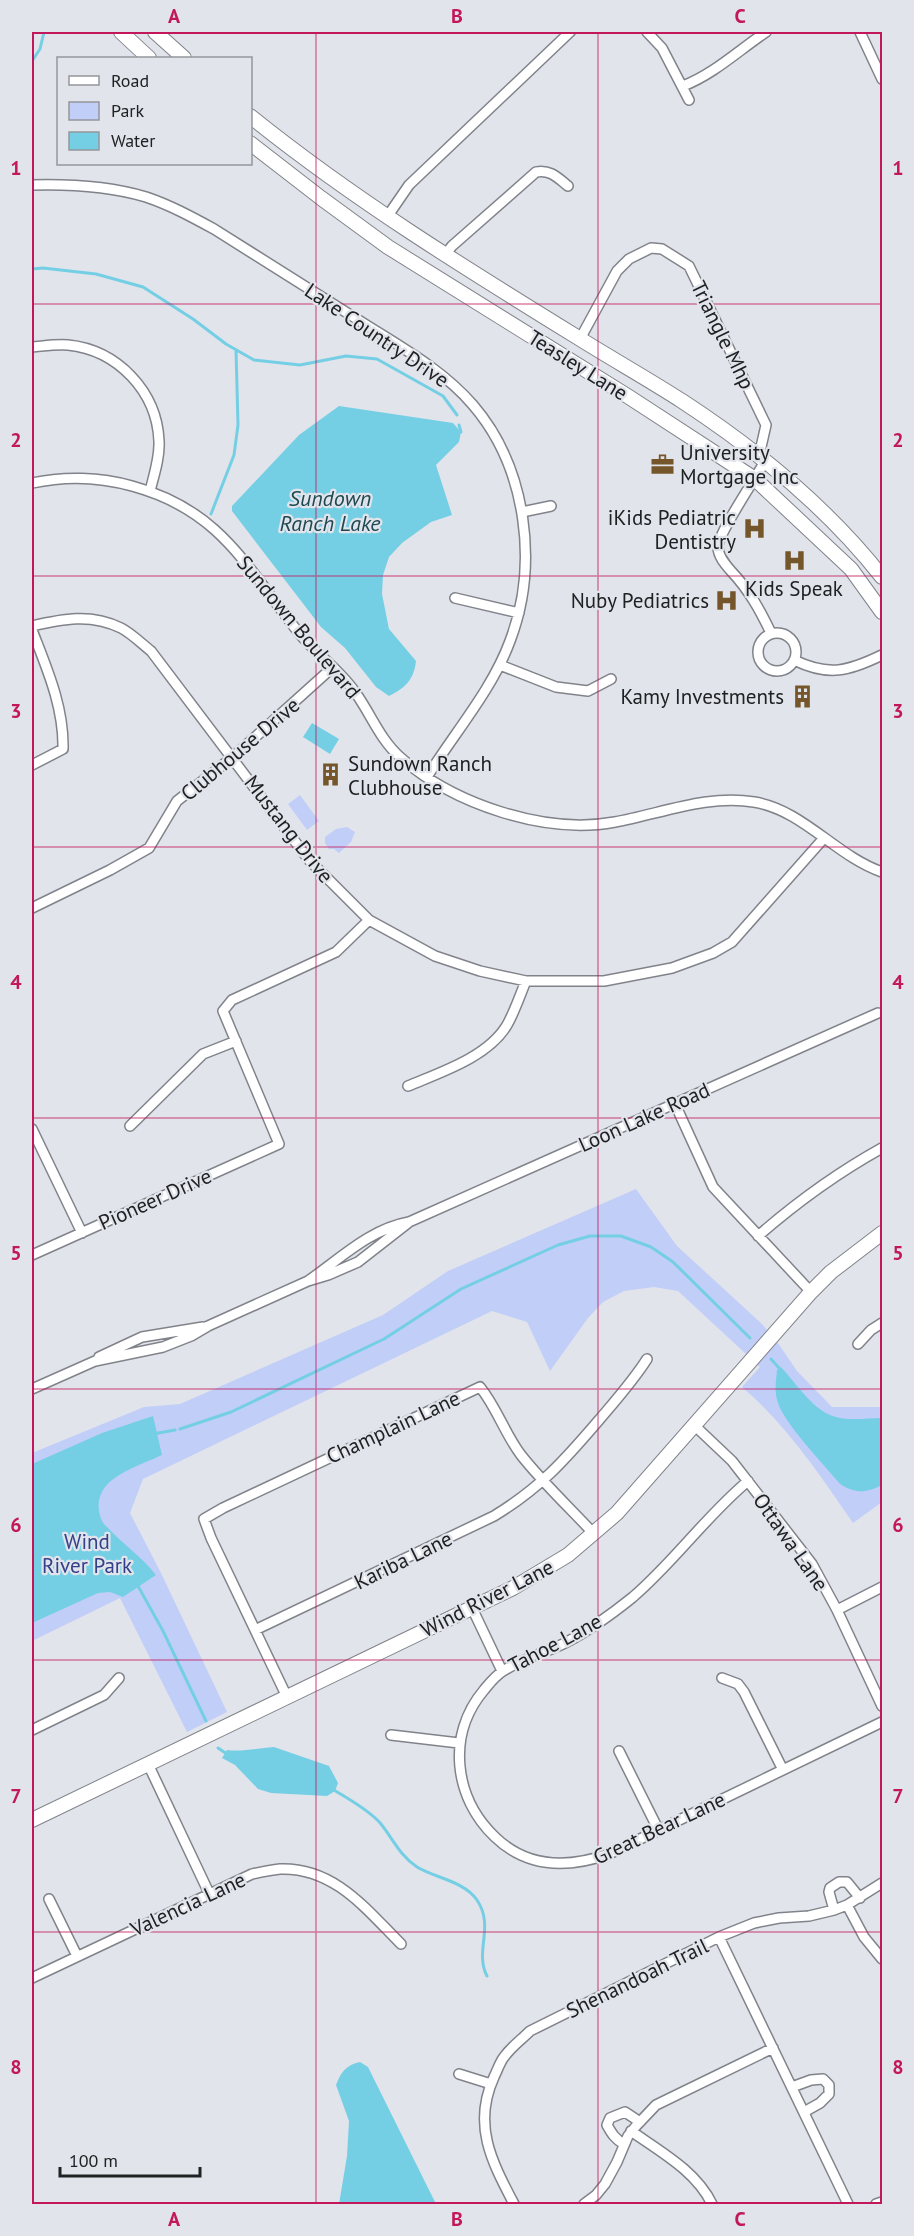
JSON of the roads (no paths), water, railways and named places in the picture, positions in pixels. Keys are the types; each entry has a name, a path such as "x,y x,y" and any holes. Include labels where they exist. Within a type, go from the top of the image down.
{"main road":[{"path":"122,32 148,57"},
{"path":"155,32 183,57"},
{"name":"Teasley Lane","path":"252,118 387,217 685,403 759,457 802,491 839,526 882,578"},
{"name":"Teasley Lane","path":"252,145 388,247 629,397 755,479 851,569 882,612"},
{"name":"Wind River Lane","path":"32,1820 513,1588 568,1555 594,1534 646,1481 811,1292 831,1272 882,1233"}],"street":[{"path":"387,217 409,185 570,32"},
{"path":"647,32 662,48 689,100"},
{"path":"683,86 713,70 766,32"},
{"path":"860,32 882,78"},
{"path":"445,255 452,246 536,172 544,170 554,174 568,186"},
{"name":"Lake Country Drive","path":"32,185 70,184 146,197 174,208 214,229 440,373 473,405 489,427 510,470 522,512 526,559 519,613 500,665 427,777"},
{"name":"Triangle Mhp","path":"580,339 616,271 629,259 651,248 662,249 689,266 766,425 755,479 721,532 718,546 719,555 750,593 771,633"},
{"path":"32,347 52,345 80,347 109,359 141,385 154,410 159,441 150,491"},
{"name":"Sundown Boulevard","path":"32,483 43,480 88,479 115,482 150,491 176,501 201,517 219,532 241,556 314,651 333,667 355,692 386,741 401,758 427,777 463,796 515,817 567,824 603,824 712,801 735,799 771,806 824,838 856,861 882,872"},
{"path":"522,512 551,506"},
{"path":"456,598 519,613"},
{"name":"Mustang Drive","path":"32,628 60,619 90,618 122,628 151,651 309,860 369,920 435,956 480,971 526,981 604,981 672,968 713,953 732,942 824,838"},
{"path":"32,628 57,697 64,729 63,749 32,765"},
{"path":"771,633 782,633 793,640 796,647 795,660 783,670 768,669 760,662 758,648 760,642 771,633"},
{"path":"795,660 814,670 844,670 882,655"},
{"path":"500,665 556,687 588,691 611,679"},
{"name":"Clubhouse Drive","path":"32,908 149,848 177,801 233,757 333,667"},
{"path":"130,1126 203,1054 236,1041 223,1011 232,1000 336,952 369,920"},
{"path":"408,1086 480,1053 506,1026 526,981"},
{"name":"Loon Lake Road","path":"32,1389 95,1361 163,1347 308,1281 358,1262 410,1222 878,1013"},
{"name":"Pioneer Drive","path":"32,1255 279,1143 236,1041"},
{"path":"675,1104 714,1187 811,1292"},
{"path":"32,1129 82,1233"},
{"path":"758,1236 801,1199 842,1171 882,1148"},
{"path":"858,1344 871,1330 882,1323"},
{"name":"Loon Lake Road","path":"95,1361 103,1354 142,1337 173,1330 208,1326"},
{"name":"Kariba Lane","path":"255,1630 494,1516 523,1499 545,1480 635,1378 647,1359"},
{"name":"Champlain Lane","path":"255,1630 204,1519 480,1387 491,1401 505,1430 521,1455 594,1534"},
{"name":"Ottawa Lane","path":"694,1425 718,1446 748,1481 812,1564 837,1610 882,1706"},
{"name":"Tahoe Lane","path":"459,1743 469,1711 478,1697 502,1671 566,1642 632,1598 666,1566 723,1502 748,1481"},
{"path":"837,1610 882,1587"},
{"path":"472,1608 502,1671"},
{"path":"255,1630 287,1697"},
{"path":"32,1730 104,1695 118,1678"},
{"path":"722,1678 738,1684 744,1692 783,1770"},
{"name":"Great Bear Lane","path":"459,1743 460,1776 466,1796 474,1812 496,1838 509,1849 523,1856 562,1864 586,1862 609,1854 882,1722"},
{"path":"391,1735 459,1743"},
{"path":"619,1751 658,1829"},
{"path":"148,1764 208,1893"},
{"name":"Valencia Lane","path":"32,1978 208,1893 252,1874 280,1869 312,1873 337,1884 401,1944"},
{"path":"834,1910 829,1892 830,1888 839,1882 847,1882 860,1898"},
{"name":"Shenandoah Trail","path":"514,2205 492,2161 486,2143 484,2124 486,2096 503,2058 515,2043 530,2031 719,1937 754,1923 779,1918 809,1916 834,1910 860,1898 882,1883"},
{"path":"49,1899 77,1956"},
{"path":"847,1905 864,1937 882,1959"},
{"path":"719,1937 848,2205"},
{"path":"584,2205 605,2184 631,2131 656,2105 773,2048"},
{"path":"459,2074 491,2084"},
{"path":"792,2087 811,2080 823,2079 829,2085 829,2094 820,2103 804,2112"},
{"path":"624,2144 616,2140 610,2132 607,2125 610,2118 625,2112 640,2122"},
{"path":"631,2131 689,2174 702,2186 712,2205"},
{"path":"876,2205 882,2202"}],"water":[{"name":"Sundown Ranch Lake","path":"339,406 453,423 461,432 459,442 436,465 452,515 431,522 402,543 389,557 383,575 382,594 389,629 416,661 408,683 389,696 376,687 345,648 321,627 232,511 232,506 299,435"},
{"path":"312,723 339,739 330,754 303,737"},
{"path":"781,1367 813,1403 828,1414 847,1419 882,1418 882,1485 871,1490 851,1490 840,1484 815,1456 788,1422 778,1403 777,1370"},
{"path":"153,1416 162,1455 130,1469 110,1482 99,1499 99,1511 105,1525 156,1575 123,1597 110,1592 98,1593 32,1623 32,1464 102,1433"},
{"path":"274,1747 329,1766 338,1783 335,1791 327,1796 271,1793 258,1789 235,1765 222,1758 227,1750"},
{"path":"360,2062 368,2067 436,2204 339,2204 347,2156 349,2121 336,2085 345,2070"}],"waterway":[{"path":"32,61 40,49 44,32"},
{"path":"32,269 43,268 96,274 143,287 193,319 226,344 254,360 300,365 346,356 377,359 443,396 457,415"},
{"path":"211,514 234,455 238,425 236,350"},
{"path":"459,425 461,432"},
{"path":"180,1429 231,1412 384,1339 461,1289 558,1245 590,1236 621,1236 651,1247 673,1262 750,1338"},
{"path":"771,1359 779,1368"},
{"path":"153,1434 175,1430"},
{"path":"138,1586 163,1631 206,1721"},
{"path":"218,1748 227,1754"},
{"path":"332,1789 377,1820 411,1863 465,1888 477,1900 484,1920 482,1957 487,1976"}],"place":[{"name":"University Mortgage Inc","path":"662,464"},
{"name":"iKids Pediatric Dentistry","path":"754,529"},
{"name":"Kids Speak","path":"794,560"},
{"name":"Nuby Pediatrics","path":"727,600"},
{"name":"Kamy Investments","path":"802,696"},
{"name":"Sundown Ranch Clubhouse","path":"330,775"}],"park label":[{"name":"Wind River Park","path":"87,1553"}]}
